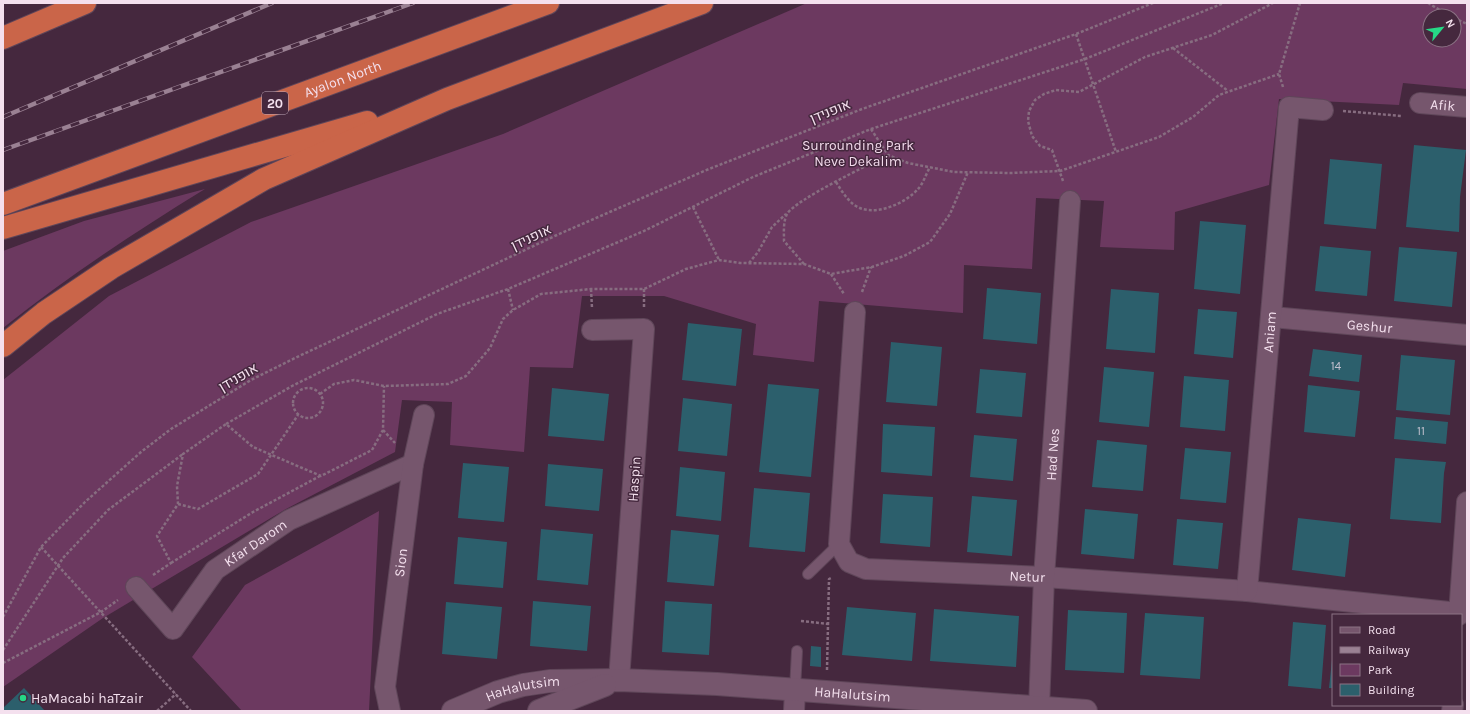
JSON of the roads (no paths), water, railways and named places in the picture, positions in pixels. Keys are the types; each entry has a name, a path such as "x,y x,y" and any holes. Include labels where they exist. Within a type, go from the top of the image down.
{"highway":[{"path":"3,38 84,3"},
{"name":"Ayalon North","path":"3,204 548,3"},
{"path":"3,346 44,313 105,272 264,179 446,99 702,3"},
{"path":"3,228 446,99"}],"street":[{"name":"Afik","path":"1420,103 1467,107"},
{"name":"Aniam","path":"1247,591 1289,107 1323,110"},
{"name":"Had Nes","path":"1039,708 1044,577 1070,201"},
{"path":"839,544 855,312"},
{"name":"Geshur","path":"1272,316 1467,334"},
{"name":"Haspin","path":"592,330 644,329 619,680"},
{"name":"Sion","path":"390,711 385,686 413,464 424,415"},
{"name":"Kfar Darom","path":"136,587 173,629 215,570 289,520 413,464"},
{"path":"1459,614 1467,502"},
{"name":"Netur","path":"839,544 849,562 866,569 1044,577 1247,591 1459,614"},
{"name":"HaHalutsim","path":"539,711 619,680"},
{"name":"HaHalutsim","path":"453,711 498,692 523,685 550,682 619,680 794,701 827,692 1086,711"}],"lane":[{"path":"808,574 839,544"},
{"path":"794,701 797,651"}],"railway":[{"path":"3,117 272,3"},
{"path":"3,150 413,3"}],"place":[{"name":"HaMacabi haTzair","path":"23,698"}],"park label":[{"name":"Surrounding Park Neve Dekalim","path":"858,154"}]}
